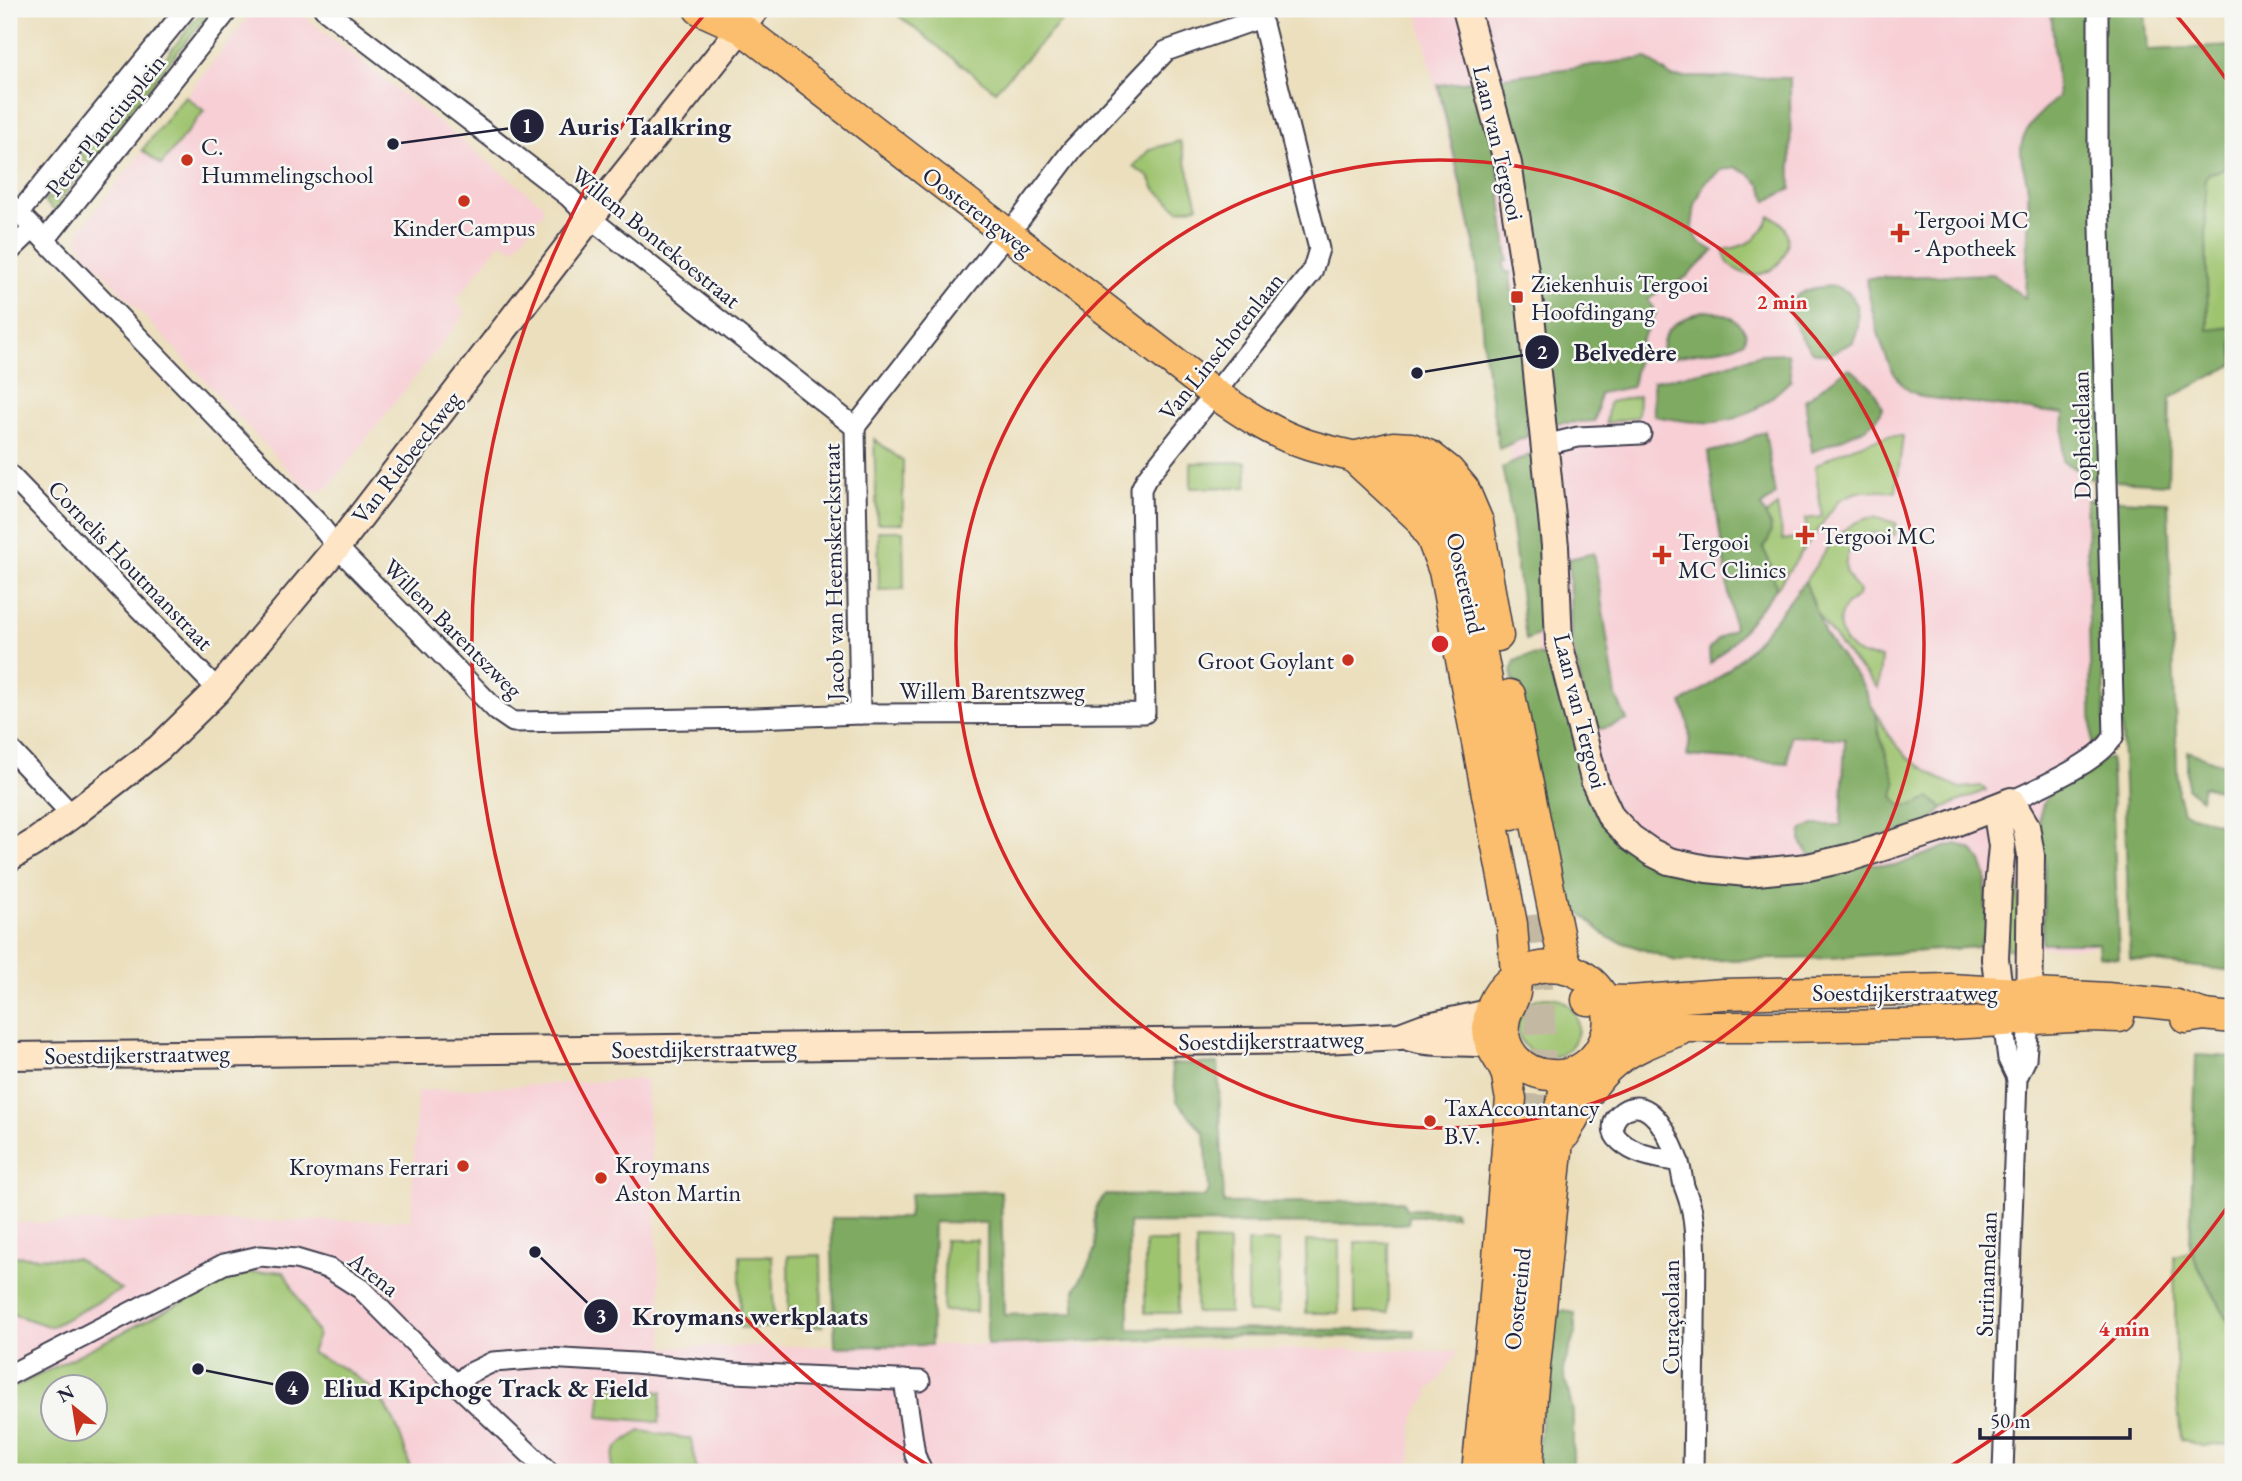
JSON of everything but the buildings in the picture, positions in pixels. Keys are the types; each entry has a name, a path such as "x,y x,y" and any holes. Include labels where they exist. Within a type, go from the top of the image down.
{"main road":[{"name":"Oosterengweg","path":"699,9 741,15 1008,234 1215,394"},
{"name":"Oostereind","path":"1215,394 1277,433 1306,444 1389,466 1416,479 1436,497 1451,518 1476,625 1531,915"},
{"path":"1353,457 1393,447 1411,448 1430,456 1448,470 1471,502 1478,522 1561,948 1568,968"},
{"path":"1353,457 1419,518 1433,539 1444,571 1512,924 1515,986 1504,1020 1505,1055 1511,1098 1478,1472"},
{"path":"1515,986 1539,966 1568,968 1596,987 1604,1000 1608,1019 1607,1034 1593,1059 1568,1074 1541,1074 1505,1055 1488,1028 1489,1013 1501,988 1531,985 1549,981 1565,985 1586,1000 1604,1000"},
{"name":"Soestdijkerstraatweg","path":"1604,1000 1922,989 2000,992 2021,1011"},
{"name":"Soestdijkerstraatweg","path":"1607,1034 1634,1026 1659,1023 1688,1027 1803,1027 2021,1011 2107,998 2176,1005 2204,1016 2233,1018"},
{"path":"1548,1135 1582,1102 1614,1062 1636,1049 1688,1027"},
{"path":"1528,1472 1548,1135 1562,1102 1568,1074"},
{"name":"Oostereind","path":"1502,1472 1518,1281 1548,1135"}],"street":[{"name":"Peter Planciusplein","path":"14,208 186,9"},
{"name":"Peter Planciusplein","path":"9,251 39,234 229,9"},
{"name":"Willem Bontekoestraat","path":"324,9 569,197 590,218 855,427"},
{"name":"Laan van Tergooi","path":"1466,9 1508,164 1529,296 1555,545 1559,643 1595,783 1611,817 1631,838 1669,861 1707,869 1747,873 1808,867 1852,857 1937,830 2003,805"},
{"name":"Dopheidelaan","path":"2003,805 2072,771 2111,742 2113,735 2098,155 2098,9"},
{"name":"Jacob van Heemskerckstraat","path":"860,714 855,427 1073,149 1166,51 1257,14"},
{"name":"Van Linschotenlaan","path":"1145,713 1141,489 1146,479 1312,272 1319,249 1263,24 1257,14"},
{"name":"Van Riebeeckweg","path":"9,858 72,816 159,748 218,690 337,547 590,218 741,15"},
{"name":"Willem Barentszweg","path":"14,208 319,524 337,547 497,711 513,722 860,714 1145,713"},
{"path":"1545,444 1578,437 1642,434"},
{"name":"Cornelis Houtmanstraat","path":"9,474 218,690"},
{"path":"9,748 72,816"},
{"path":"2000,992 1995,952 2003,805"},
{"path":"2003,805 2026,826 2031,855 2021,1011"},
{"name":"Surinamelaan","path":"2003,1472 2017,1078 2026,1059 2021,1011"},
{"name":"Soestdijkerstraatweg","path":"1400,1036 1424,1027 1489,1013"},
{"name":"Soestdijkerstraatweg","path":"9,1056 1122,1044 1400,1036 1423,1041 1464,1041 1505,1055"},
{"name":"Curaçaolaan","path":"1679,1163 1692,1212 1695,1261 1693,1472"},
{"name":"Arena","path":"9,1375 224,1264 260,1256 296,1259 330,1269 361,1289 549,1472"},
{"path":"457,1385 468,1374 494,1362 545,1358 635,1363 734,1373 912,1381 915,1455 922,1472"}],"shaded area":[{"path":"255,9 295,9 542,204 544,211 514,249 501,242 455,301 466,312 328,488 319,492 308,489 297,479 85,253 79,242 80,230"},
{"name":"Tergooi MC","path":"1417,9 2075,9 2087,406 2092,948 1702,940 1564,778 1538,655 1505,416 1474,251"},
{"path":"646,1079 664,1347 987,1345 1457,1353 1438,1382 1427,1391 1430,1395 1415,1416 1410,1472 411,1472 400,1434 335,1363 311,1353 315,1346 210,1288 44,1372 38,1372 38,1375 9,1390 9,1223 411,1220 417,1091"}],"green space":[{"path":"204,9 212,9 114,131 118,136 115,140 101,129 105,126 110,128"},
{"path":"890,9 1073,9 995,91"},
{"path":"2051,9 2145,9 2148,50 2233,46 2233,149 2226,166 2220,171 2209,173 2205,179 2208,330 2233,327 2233,365 2170,398 2168,484 2095,480 2062,461 2064,414 1922,397 1910,391 1891,368 1875,321 1866,278 1993,274 2025,298 2028,203 2021,149 2024,136 2032,123 2058,97"},
{"path":"1646,58 1672,77 1790,78 1791,189 1767,201 1761,185 1749,174 1735,167 1722,170 1705,182 1695,205 1692,227 1699,242 1714,251 1685,278 1665,287 1648,300 1656,313 1641,340 1632,387 1600,393 1595,421 1551,424 1530,233 1537,231 1522,149 1514,150 1496,78"},
{"path":"1477,80 1497,160 1508,261 1504,262 1505,272 1510,272 1513,304 1519,304 1532,425 1526,425 1528,436 1499,449 1484,353 1476,252 1438,85"},
{"path":"185,96 204,111 161,165 142,150"},
{"path":"97,134 111,145 94,165 89,163 58,202 61,206 57,213 44,201 47,197 53,199 85,160 81,154"},
{"path":"1180,141 1198,206 1179,210 1155,189 1149,177 1133,167 1150,149"},
{"path":"2233,149 2233,327 2208,331 2205,179 2209,173 2226,166"},
{"path":"1770,216 1781,223 1787,233 1784,256 1766,272 1754,275 1739,271 1727,260 1724,250 1753,240"},
{"path":"1834,286 1849,292 1857,305 1858,328 1853,342 1828,355 1812,352 1795,326 1791,306 1795,298 1803,292"},
{"path":"1703,311 1733,318 1746,333 1744,341 1735,346 1669,358 1663,354 1662,345 1668,331 1680,321"},
{"path":"1788,353 1791,380 1774,396 1743,415 1713,422 1654,416 1653,381 1710,370 1761,354"},
{"path":"1848,368 1869,385 1882,408 1876,420 1864,429 1812,452 1805,400"},
{"path":"1639,396 1638,417 1606,423 1609,402"},
{"path":"1765,431 1775,495 1761,507 1771,528 1770,537 1763,548 1771,565 1776,589 1733,642 1710,664 1709,650 1718,639 1734,629 1708,452 1731,447"},
{"path":"1889,436 1903,436 1896,492 1866,491 1838,501 1776,589 1771,565 1763,548 1770,532 1765,515 1777,506 1783,540 1807,536 1805,519 1822,517 1815,466 1851,448"},
{"path":"874,439 903,461 903,523 877,523"},
{"path":"1536,452 1548,627 1526,640 1502,468"},
{"path":"1246,462 1247,487 1191,488 1191,463"},
{"path":"2098,499 2105,735 2092,745 2086,500"},
{"path":"2114,500 2168,502 2178,794 2183,812 2233,828 2233,971 2130,959"},
{"path":"1873,517 1896,523 1895,535 1865,535 1850,549 1846,569 1849,578 1859,590 1858,596 1841,613 1840,627 1844,640 1853,650 1864,656 1881,658 1878,688 1851,659 1819,617 1805,581 1841,533 1850,525"},
{"path":"878,531 903,531 904,589 879,590"},
{"path":"1594,553 1616,696 1627,720 1597,729 1590,722 1571,640 1569,559"},
{"path":"1805,581 1825,635 1863,686 1876,712 1878,731 1896,783 1893,796 1900,805 1913,805 1929,798 1943,808 1930,823 1811,857 1802,844 1803,829 1813,825 1841,825 1845,739 1790,735 1788,763 1687,756 1689,730 1682,703 1714,682 1742,656"},
{"path":"1538,655 1549,658 1555,664 1587,786 1663,868 1868,863 1895,866 1957,844 1973,850 1981,861 1986,876 1986,933 1978,947 1830,958 1676,961 1607,937 1582,914 1554,879 1511,671 1515,661"},
{"path":"1876,712 1888,735 1908,758 1940,779 1961,788 1981,786 1986,790 1943,808 1929,798 1913,806 1900,805 1893,796 1895,783 1878,731"},
{"path":"2187,751 2233,768 2233,794 2203,786 2201,799 2187,788"},
{"path":"2107,758 2111,763 2119,958 2099,956 2098,943 2042,943 2045,862 2039,835 2039,818 2043,804 2051,791"},
{"path":"2018,838 2019,949 2007,949 2008,840"},
{"path":"1548,997 1565,1002 1573,1010 1578,1027 1573,1044 1565,1052 1548,1057 1531,1052 1523,1044 1518,1027 1523,1010 1531,1002"},
{"path":"2196,1055 2233,1057 2233,1148 2229,1150 2224,1162 2223,1173 2233,1194 2233,1329 2190,1246"},
{"path":"1218,1063 1224,1203 1403,1201 1406,1209 1454,1210 1455,1216 1409,1216 1408,1223 1401,1224 1129,1223 1129,1329 1414,1330 1414,1337 1244,1336 987,1345 987,1223 934,1222 931,1345 835,1347 831,1218 908,1218 911,1194 1001,1191 1004,1315 1075,1313 1075,1290 1096,1249 1095,1209 1105,1195 1204,1197 1209,1190 1205,1134 1177,1101 1171,1064"},
{"path":"945,1240 977,1240 976,1312 943,1311"},
{"path":"1196,1241 1229,1242 1229,1313 1196,1313"},
{"path":"1306,1241 1339,1241 1339,1313 1306,1313"},
{"path":"1145,1242 1178,1242 1178,1313 1145,1313"},
{"path":"1247,1242 1279,1242 1279,1313 1247,1313"},
{"path":"1355,1242 1388,1242 1388,1313 1355,1313"},
{"path":"2192,1251 2233,1329 2233,1444 2202,1446 2181,1439 2177,1395 2174,1256"},
{"path":"821,1255 822,1327 789,1327 788,1256"},
{"path":"9,1256 77,1259 121,1290 51,1327 9,1313"},
{"path":"740,1256 772,1256 774,1327 740,1328"},
{"path":"284,1272 318,1335 311,1353 351,1374 379,1398 398,1429 411,1472 9,1472 9,1390 38,1375 38,1442 108,1442 108,1372 44,1372 210,1288 244,1274"},
{"path":"1552,1313 1575,1313 1575,1333 1563,1369 1573,1412 1572,1472 1536,1472"},
{"path":"602,1386 662,1392 659,1422 599,1417"},
{"path":"641,1431 691,1439 697,1472 611,1472 612,1456 618,1446"}],"tunnel":[{"path":"1531,915 1541,1047 1537,1126"}],"place":[{"name":"Auris Taalkring","path":"393,144"},
{"name":"C. Hummelingschool","path":"187,160"},
{"name":"KinderCampus","path":"464,201"},
{"name":"Tergooi MC - Apotheek","path":"1900,233"},
{"name":"Ziekenhuis Tergooi Hoofdingang","path":"1517,297"},
{"name":"Belvedère","path":"1417,373"},
{"name":"Tergooi MC","path":"1805,535"},
{"name":"Tergooi MC Clinics","path":"1662,555"},
{"name":"Groot Goylant","path":"1348,660"},
{"name":"TaxAccountancy B.V.","path":"1430,1121"},
{"name":"Kroymans Ferrari","path":"463,1166"},
{"name":"Kroymans Aston Martin","path":"601,1178"},
{"name":"Kroymans werkplaats","path":"535,1252"},
{"name":"Eliud Kipchoge Track & Field","path":"198,1369"}]}
